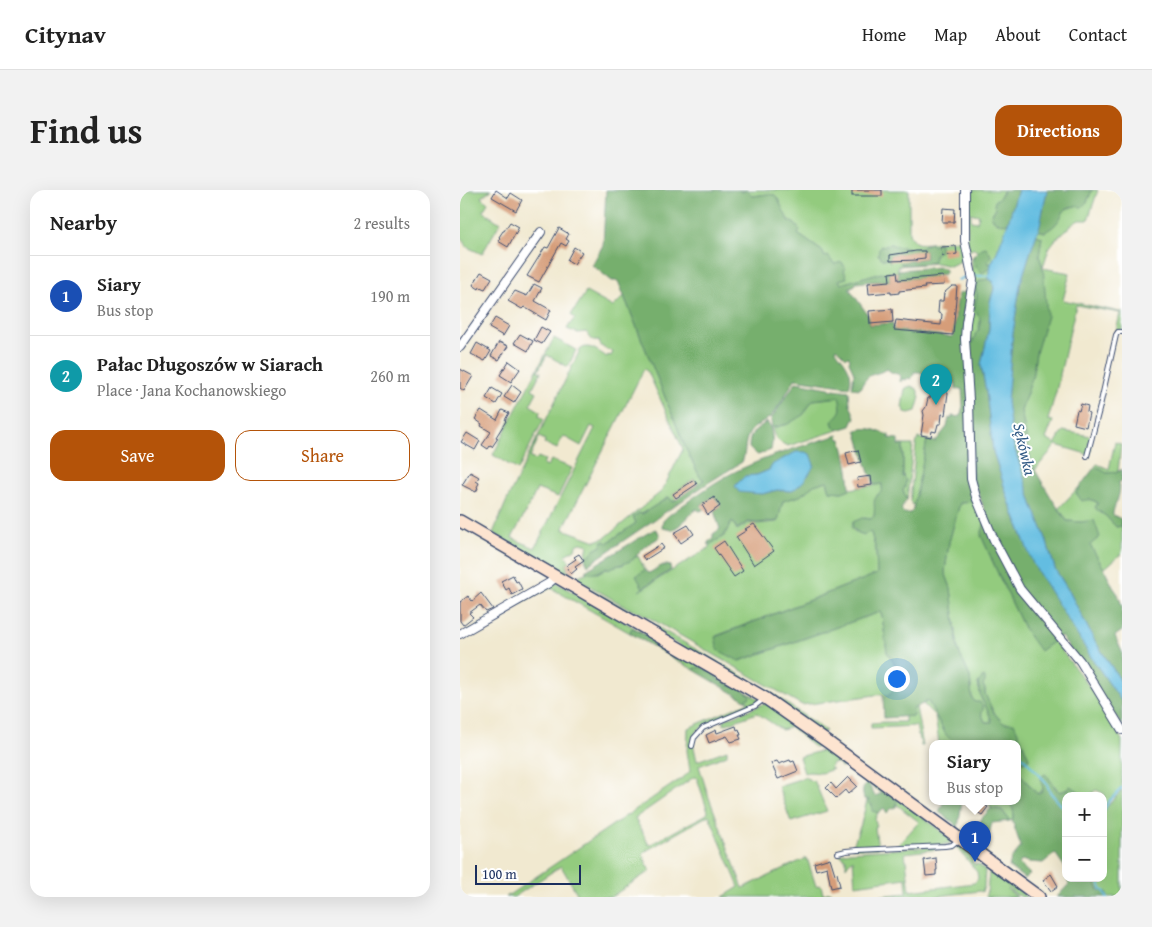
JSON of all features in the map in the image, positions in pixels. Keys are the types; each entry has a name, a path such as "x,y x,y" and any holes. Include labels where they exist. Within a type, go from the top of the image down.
{"main road":[{"path":"460,521 765,698 1039,897"}],"street":[{"path":"965,190 965,240 973,280 965,339 971,479 976,497 994,540 1020,589 1080,661 1122,730"},
{"path":"460,348 541,232"},
{"path":"460,634 549,583 556,577"}],"lane":[{"path":"1087,456 1116,335 1118,332 1122,332"},
{"path":"692,746 694,738 703,728 755,706 765,698"},
{"path":"838,853 858,850 945,846 952,845 959,839"}],"green space":[{"path":"460,190 492,190 481,197 488,203 483,211 500,223 482,254 467,247 460,237"},
{"path":"606,190 739,190 742,192 747,190 753,196 775,195 788,220 800,230 798,234 822,251 825,257 828,256 834,264 842,262 847,278 839,280 841,284 889,272 890,281 856,283 849,288 868,315 870,325 893,323 893,330 953,337 958,294 969,291 965,308 975,502 960,503 949,542 945,572 951,588 958,650 970,677 972,698 983,706 981,712 985,722 992,722 981,698 978,683 983,677 985,678 983,685 985,694 994,713 1003,723 1014,723 1029,758 1027,761 1021,761 1021,740 951,740 946,735 928,701 913,709 914,716 884,718 883,694 887,697 904,679 887,652 880,612 739,661 718,650 715,637 877,574 876,550 871,533 869,532 864,535 852,528 853,522 862,518 871,519 874,516 875,500 882,491 882,484 874,485 856,430 873,430 889,435 889,438 898,439 898,445 903,445 903,477 906,480 903,490 907,500 903,505 902,511 910,513 913,510 927,440 935,442 947,427 949,418 952,419 952,416 960,417 963,406 962,389 956,389 956,383 950,382 951,378 947,374 948,370 935,367 934,371 926,376 920,372 914,372 911,379 902,379 901,382 899,380 901,378 900,375 887,369 869,376 860,389 852,388 854,373 849,362 850,358 848,356 846,358 836,348 850,372 849,387 795,379 772,414 750,433 742,462 588,565 585,559 601,546 602,542 605,541 607,543 636,523 633,517 639,513 642,514 669,497 673,502 704,480 700,477 686,449 618,281 612,281 592,265 603,245"},
{"path":"739,190 909,190 909,234 912,239 917,243 962,241 965,258 950,266 937,263 898,266 898,272 875,274 841,284 839,280 846,278 844,270 798,234 795,224 784,214 778,199 765,195 753,196"},
{"path":"967,190 1004,190 991,216 998,223 1008,223 991,264 988,263 989,253 986,248 977,252 975,249 970,251 967,243 968,214 971,215 971,221 977,222 979,215 969,213"},
{"path":"1004,190 1018,190 1008,223 1003,224 996,222 991,215 996,208 994,206 995,200 999,198"},
{"path":"1047,190 1092,190 1087,202 1082,207 1067,208 1055,225 1045,232 1038,230"},
{"path":"1092,190 1098,190 1088,220 1079,220 1056,239 1049,248 1043,267 1039,256 1042,237 1036,235 1038,230 1045,232 1066,209 1087,202"},
{"path":"1036,235 1042,237 1039,256 1043,267 1047,316 1036,353 1032,378 1021,411 1030,457 1035,470 1052,499 1067,521 1081,522 1094,520 1100,537 1090,545 1118,594 1122,606 1122,631 1115,636 1122,652 1122,683 1093,638 1070,593 1055,569 1012,440 1007,402 1012,340 1020,285"},
{"path":"931,243 933,246 936,243 940,244 940,251 935,254 931,263 904,265 900,263 926,258 925,251 890,255 890,262 878,255 881,246 891,244 911,249 922,248 924,245"},
{"path":"986,247 991,255 988,263 992,266 983,273 976,266 974,255"},
{"path":"974,255 974,259 985,271 991,267 989,279 982,280 975,287 977,295 974,309 980,317 979,330 970,345 968,359 972,257"},
{"path":"940,267 946,271 943,275 898,280 898,270"},
{"path":"1043,268 1070,273 1063,300 1120,312 1122,310 1122,330 1116,332 1120,313 1076,305 1048,420 1053,421 1046,439 1055,444 1063,431 1091,436 1088,445 1092,445 1090,455 1056,445 1035,470 1030,457 1021,411 1032,378 1036,353"},
{"path":"989,279 993,281 994,289 990,302 989,329 981,365 993,451 1022,536 1091,657 1122,702 1122,726 1061,636 1040,651 1025,630 981,535 987,516 973,479 971,411 973,399 968,359 970,345 979,330 980,323 980,318 974,309 977,295 975,287 982,280"},
{"path":"586,292 613,307 624,296 686,449 700,477 704,480 698,485 694,479 673,494 676,500 673,502 669,497 642,514 639,513 634,517 636,523 594,550 585,559 588,545 581,543 576,545 575,549 565,555 570,562 566,565 568,567 566,568 570,574 564,574 493,533 507,500 580,350 590,347 607,357 608,355 611,356 613,352 602,347 599,340 592,339 586,332 578,333 567,329 575,318 571,315","holes":["644,369 648,372 683,449 662,491 606,537 596,541 563,529","591,426 595,428 535,548 512,538 537,489 558,497 572,468 551,460 547,466 543,464 545,460 538,457 536,460 530,458 539,437 545,440 544,443 557,449 563,436 581,446"]},
{"path":"554,338 576,350 568,367 547,355 538,371 541,372 532,389 537,392 530,405 540,411 539,416 544,419 518,470 493,455"},
{"path":"796,382 832,390 849,391 850,404 855,417 851,426 838,430 834,427 832,422 841,409 839,397 813,400 803,415 788,424 772,428 771,419"},
{"path":"911,386 917,389 920,397 916,411 909,413 905,412 902,407 905,389"},
{"path":"840,397 840,411 835,418 834,427 838,430 788,446 781,443 775,437 772,428 803,415 813,400"},
{"path":"767,422 772,435 771,450 758,455 749,448 750,439 756,430"},
{"path":"838,435 839,439 841,439 847,464 850,489 842,492 830,491 827,481 814,485 800,496 783,501 778,521 748,522 737,529 732,521 724,536 709,545 708,542 713,539 713,534 720,529 714,511 721,506 714,496 701,505 703,510 696,509 676,528 672,530 662,528 663,521 669,515 729,475 766,458","holes":["814,465 792,491 777,490 762,494 735,486 745,476 757,475 769,470"]},
{"path":"918,438 927,440 914,507 910,501"},
{"path":"1115,442 1121,444 1118,472 1106,473 1094,468 1097,464 1109,469"},
{"path":"903,445 913,445 907,500 903,490 905,487"},
{"path":"1094,468 1107,473 1118,472 1122,469 1122,481 1119,482 1119,493 1113,515 1121,519 1122,526 1116,527 1106,516 1097,510 1095,507 1098,503 1090,500 1082,501 1076,493"},
{"path":"827,481 830,491 842,492 882,484 883,491 877,495 874,516 871,519 865,518 853,522 852,528 854,531 864,535 871,533 876,550 877,574 716,636 740,661 880,612 887,652 904,679 887,697 883,694 802,705 641,613 632,610 577,579 578,576 588,572 598,573 606,568 622,565 638,556 645,570 637,576 643,588 639,591 710,547 709,545 724,536 732,521 737,530 748,523 777,522 783,501 800,496 814,485"},
{"path":"1081,485 1079,489 1087,499 1098,503 1097,510 1106,516 1116,527 1122,526 1122,553 1104,569 1089,545 1081,522 1067,521 1059,508"},
{"path":"975,502 985,523 981,535 1025,630 1054,641 1092,690 1122,740 1122,787 1107,803 1107,792 1066,790 1060,792 1041,777 1043,789 1037,794 1021,775 1021,761 1027,761 1029,758 1021,748 1021,740 1015,740 993,711 987,700 985,689 978,683 981,698 992,722 985,722 972,698 970,677 958,650 951,588 945,572 949,542 960,503"},
{"path":"655,529 660,537 644,547 632,560 608,569 607,567 596,573 585,571 646,534"},
{"path":"661,566 670,566 671,570 643,588 636,576 645,570 649,573"},
{"path":"575,581 770,692 826,731 821,733"},
{"path":"555,582 759,699 758,702 701,728 692,738 697,761 727,750 727,755 699,766 708,795 743,888 807,858 816,886 821,885 823,894 831,892 832,897 723,897 739,887 709,815 644,852 643,855 650,871 611,897 579,897 561,866 514,897 506,897 685,776 690,771 687,751 688,728 749,702 745,700 750,697 738,687 718,680 716,676 695,668 694,670 673,658 676,657 675,651 647,635 631,629 630,633 551,588 516,605 460,637","holes":["694,777 697,778 707,814 649,845 635,818"]},
{"path":"633,628 675,651 676,657 673,658 630,633"},
{"path":"702,667 712,673 718,680 738,687 748,693 750,697 745,700 694,670 695,668"},
{"path":"928,701 946,735 951,740 939,740 935,716 923,704"},
{"path":"767,704 822,743 820,746 815,748 791,727 782,730 757,713 724,725 724,720"},
{"path":"916,707 923,746 921,746 916,726 871,728 871,723 905,722 905,716 914,716 913,709"},
{"path":"827,746 849,762 847,766 841,767 839,763 832,763 830,768 833,769 822,773 804,773 799,757 824,750"},
{"path":"853,767 953,840 946,844 899,847 899,844 919,822 896,804 885,792 881,793 851,769"},
{"path":"1045,774 1060,792 1070,786 1079,792 1062,792 1062,863 1055,853 1043,863 1022,860 1019,864 1030,874 1025,879 1009,867 1011,859 1021,847 1012,820 1014,815 1011,805 1021,805 1021,775 1037,794 1043,790 1041,777"},
{"path":"806,777 811,781 814,780 827,811 791,822 778,786"},
{"path":"867,783 875,796 885,792 897,800 896,807 887,813 884,808 878,813 872,811 872,805 868,803 869,800 864,799 863,794 863,788"},
{"path":"1122,790 1122,897 1107,897 1106,894 1099,890 1095,882 1107,882 1107,807"},
{"path":"867,800 869,800 878,813 875,819 877,825 875,828 878,848 852,848 861,824"},
{"path":"942,805 961,805 958,828 954,823 939,812"},
{"path":"990,805 1011,805 1014,812 1012,820 1010,821 1002,810 991,808"},
{"path":"991,808 1002,810 1010,821 992,823 988,838 979,845 968,837 972,830 983,832 986,829 986,826 979,824"},
{"path":"959,843 973,858 972,862 985,870 982,892 931,897 926,897 925,894 867,897 907,893 906,878 855,885 853,859 846,867 846,859 839,854 949,846 948,848 905,853 910,891 974,883 978,879 977,872 957,847 955,847"},
{"path":"989,872 1028,897 1021,897 1008,888 1017,897 986,897"},
{"path":"1068,882 1095,882 1099,890 1107,892 1107,897 1057,897 1069,884"}],"water":[{"path":"1018,190 1047,190 1040,225 1020,285 1012,340 1007,402 1012,440 1055,569 1070,593 1093,638 1122,683 1122,702 1091,657 1033,564 1008,498 993,451 981,365 989,329 990,302 994,289 993,281 989,279 991,264 1008,223"},
{"path":"796,452 810,454 814,465 805,480 792,491 777,490 762,494 739,492 735,486 745,476 757,475 769,470 773,464"}],"building":[{"path":"496,190 508,198 511,193 522,200 516,211 492,197"},
{"path":"852,190 882,190 882,196 852,196"},
{"path":"943,208 955,209 954,222 942,222"},
{"path":"510,222 519,227 508,247 498,241"},
{"path":"559,228 569,234 566,239 569,241 566,246 561,243 539,282 527,276 545,247 548,248"},
{"path":"956,246 957,254 942,256 941,247"},
{"path":"574,247 582,252 574,264 567,260"},
{"path":"925,251 925,258 890,261 890,255"},
{"path":"481,272 492,278 485,289 480,287 479,289 473,285"},
{"path":"897,272 898,280 943,276 944,285 924,286 925,288 899,291 899,293 891,294 891,292 869,294 868,283 890,281 889,273"},
{"path":"534,284 542,288 535,301 551,310 546,320 524,307 522,309 508,301 515,291 527,296"},
{"path":"952,286 957,286 953,335 894,330 896,320 941,325 942,314 938,313 939,301 943,301 944,293"},
{"path":"892,309 893,322 870,324 869,311"},
{"path":"495,318 509,326 503,336 489,328"},
{"path":"541,327 550,332 542,344 534,340"},
{"path":"520,334 533,341 528,351 514,343"},
{"path":"499,342 508,346 499,360 491,356"},
{"path":"477,343 491,351 485,361 471,354"},
{"path":"509,361 520,369 511,382 500,375"},
{"path":"460,369 473,376 464,391 460,388"},
{"path":"932,375 948,377 948,393 945,415 942,414 941,424 938,424 936,432 932,431 931,437 921,435 923,411 928,398 930,398 933,385 931,382"},
{"path":"512,385 521,392 514,403 504,397"},
{"path":"492,388 502,394 496,404 486,398"},
{"path":"1081,404 1088,406 1087,412 1089,413 1086,427 1074,424 1077,410 1079,411"},
{"path":"481,410 497,420 502,410 509,413 496,437 498,438 492,447 490,446 488,449 482,445 491,432 481,426 482,424 475,419"},
{"path":"467,433 480,441 475,450 461,442"},
{"path":"858,450 861,462 849,465 846,453"},
{"path":"470,472 479,477 476,481 479,483 476,492 462,485"},
{"path":"871,476 872,485 858,487 857,478"},
{"path":"694,480 697,484 676,498 673,494"},
{"path":"714,497 720,506 708,515 702,505"},
{"path":"754,524 774,551 754,565 736,537"},
{"path":"688,525 694,534 681,543 674,533"},
{"path":"724,541 743,571 734,577 714,548"},
{"path":"661,544 664,548 645,560 642,556"},
{"path":"579,554 584,561 575,567 577,569 571,574 567,565 576,559 574,557"},
{"path":"513,575 522,589 512,595 509,588 506,590 501,581"},
{"path":"481,593 493,609 486,612 480,605 469,613 473,617 463,625 460,621 460,602 468,596 472,601"},
{"path":"736,726 737,730 739,729 741,739 731,742 727,736 709,743 706,735 716,730 717,733"},
{"path":"790,760 791,762 794,761 798,771 778,779 771,763 777,761 779,764"},
{"path":"848,777 857,786 848,794 845,790 836,798 826,788 831,783 836,789"},
{"path":"972,805 985,805 988,807 982,815 977,812 978,809"},
{"path":"830,858 835,874 837,873 840,886 831,888 827,867 816,870 814,863"},
{"path":"936,858 936,875 926,876 924,860"},
{"path":"1051,874 1058,886 1051,891 1043,880"}],"waterway":[{"path":"958,280 969,275"},
{"path":"975,276 991,276"},
{"path":"1021,755 1046,782 1050,792 1062,805"},
{"path":"1107,805 1122,788"},
{"path":"1099,882 1101,889 1107,897"}],"place":[{"name":"Pałac Długoszów w Siarach","path":"936,405"},
{"name":"Siary","path":"975,862"}],"water label":[{"name":"Sękówka","path":"1025,449"}]}
